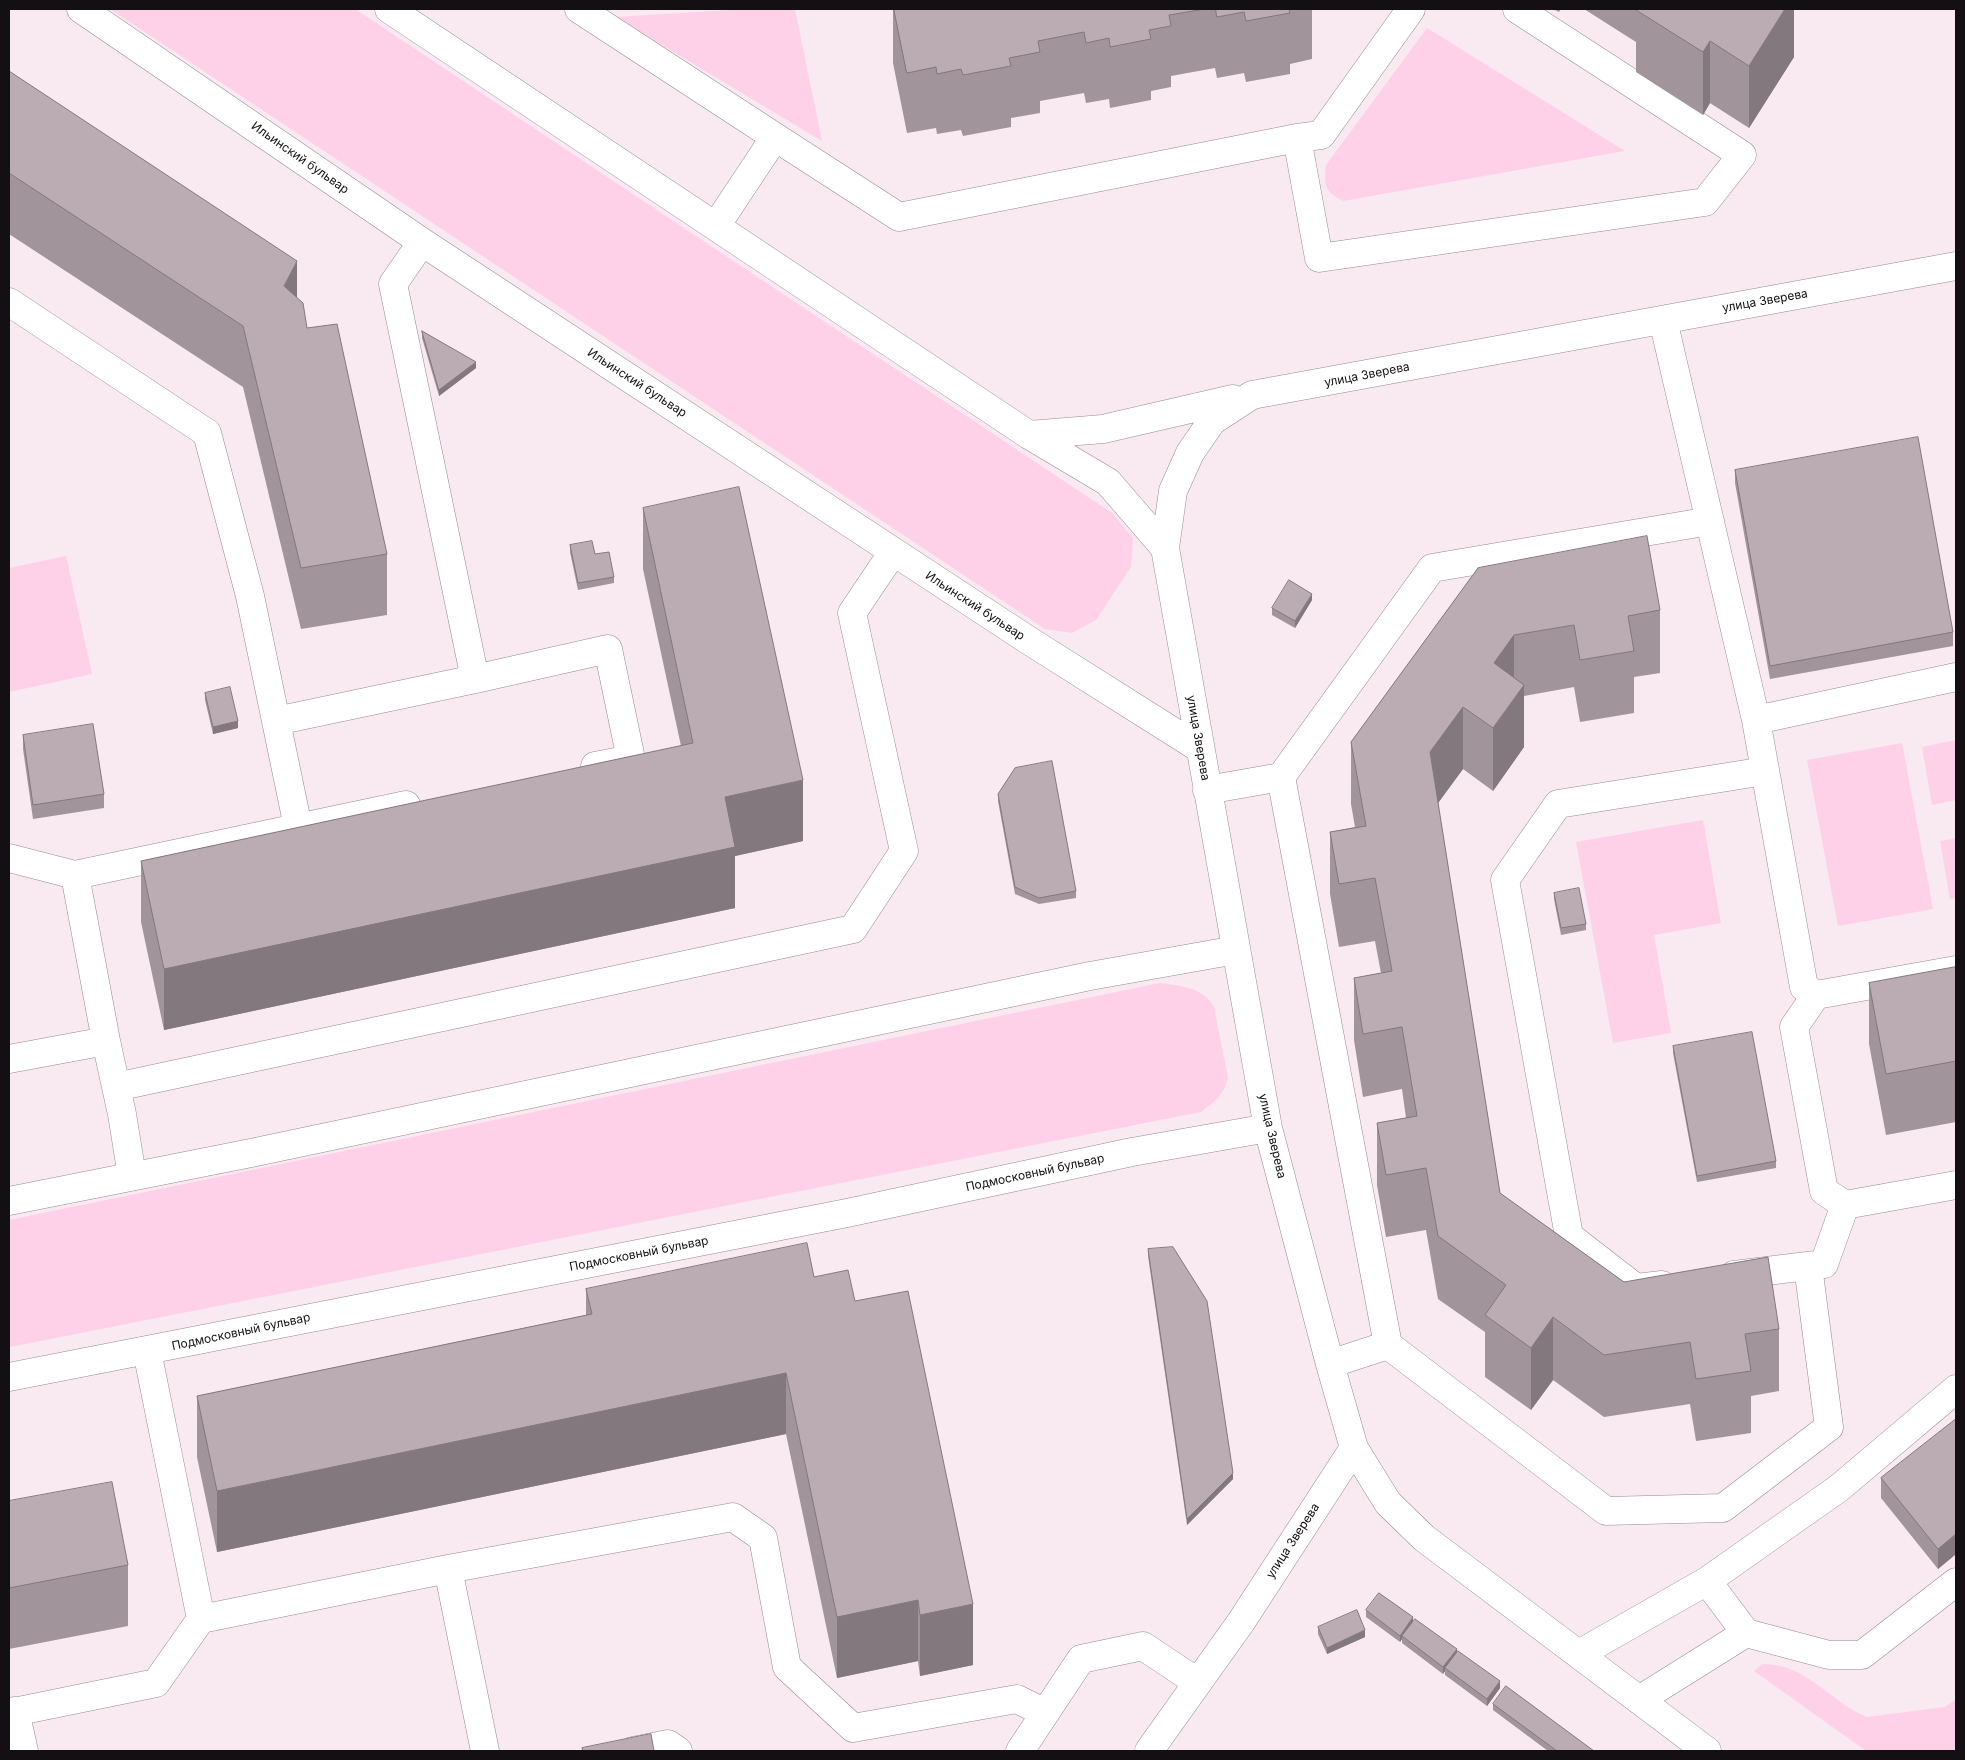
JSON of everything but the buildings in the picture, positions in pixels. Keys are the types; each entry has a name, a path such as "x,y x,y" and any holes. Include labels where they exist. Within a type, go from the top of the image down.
{"street":[{"name":"Ильинский бульвар","path":"81,9 422,242 1028,640 1200,748"},
{"path":"389,9 1029,434 1108,482 1164,548"},
{"path":"579,9 898,217 1297,138 1321,135 1411,9"},
{"path":"1297,138 1319,258 1705,202 1742,155 1517,9"},
{"path":"716,226 775,137"},
{"path":"422,242 393,284 475,678"},
{"name":"улица Зверева","path":"1149,1751 1241,1622 1354,1448 1268,1128 1164,548 1172,491 1190,453 1212,421 1252,395 1956,266"},
{"path":"9,302 207,433 250,596 298,827"},
{"path":"1663,320 1756,720 1804,987 1816,995 1956,970"},
{"path":"1029,434 1103,430 1252,395"},
{"path":"1207,790 1282,777 1432,568 1710,521"},
{"path":"116,1087 853,929 904,851 852,613 893,552"},
{"path":"276,721 608,649 631,758 572,771"},
{"path":"1756,720 1956,677"},
{"path":"1684,1282 1636,1288 1569,1236 1505,880 1558,804 1765,771"},
{"path":"1282,777 1388,1346 1606,1511 1723,1508 1829,1427 1808,1266"},
{"path":"9,858 75,875 425,801"},
{"path":"75,875 132,1176"},
{"path":"9,1201 251,1153 1090,976 1236,950"},
{"path":"1816,995 1794,1027 1824,1191 1845,1205 1956,1185"},
{"path":"9,1059 106,1041"},
{"name":"Подмосковный бульвар","path":"9,1377 847,1213 1132,1152 1268,1128"},
{"path":"1712,1278 1824,1264 1845,1205"},
{"path":"1330,1364 1388,1346"},
{"path":"147,1351 201,1619"},
{"path":"1579,1654 1707,1581 1839,1488 1956,1389"},
{"path":"1354,1448 1388,1503 1424,1538 1707,1751"},
{"path":"24,1751 12,1712 156,1683 201,1619 448,1568 733,1517 763,1538 787,1667 853,1728 1017,1699 1046,1713"},
{"path":"448,1568 486,1751"},
{"path":"1707,1581 1746,1633 1829,1655 1862,1655 1956,1582"},
{"path":"1639,1700 1746,1633"},
{"path":"1031,1747 1046,1713 1081,1658 1143,1646 1197,1682"},
{"path":"633,1751 668,1744 678,1751"}],"shaded area":[{"path":"110,9 355,9 1112,513 1133,538 1131,567 1096,620 1072,633 1045,629"},
{"path":"745,9 795,9 822,141 615,17"},
{"path":"1427,28 1625,151 1343,201 1332,194 1325,183 1326,165"},
{"path":"66,556 92,674 9,692 9,568"},
{"path":"1956,740 1956,800 1932,805 1922,747"},
{"path":"1902,743 1933,909 1838,926 1807,760"},
{"path":"1703,820 1721,923 1654,935 1671,1033 1613,1043 1576,842"},
{"path":"1956,838 1956,898 1950,899 1940,841"},
{"path":"1160,983 1198,991 1214,1007 1228,1078 1221,1094 1201,1112 10,1347 9,1220"},
{"path":"1762,1664 1778,1665 1805,1676 1841,1702 1867,1717 1945,1707 1956,1699 1956,1751 1866,1751 1754,1671"}]}
